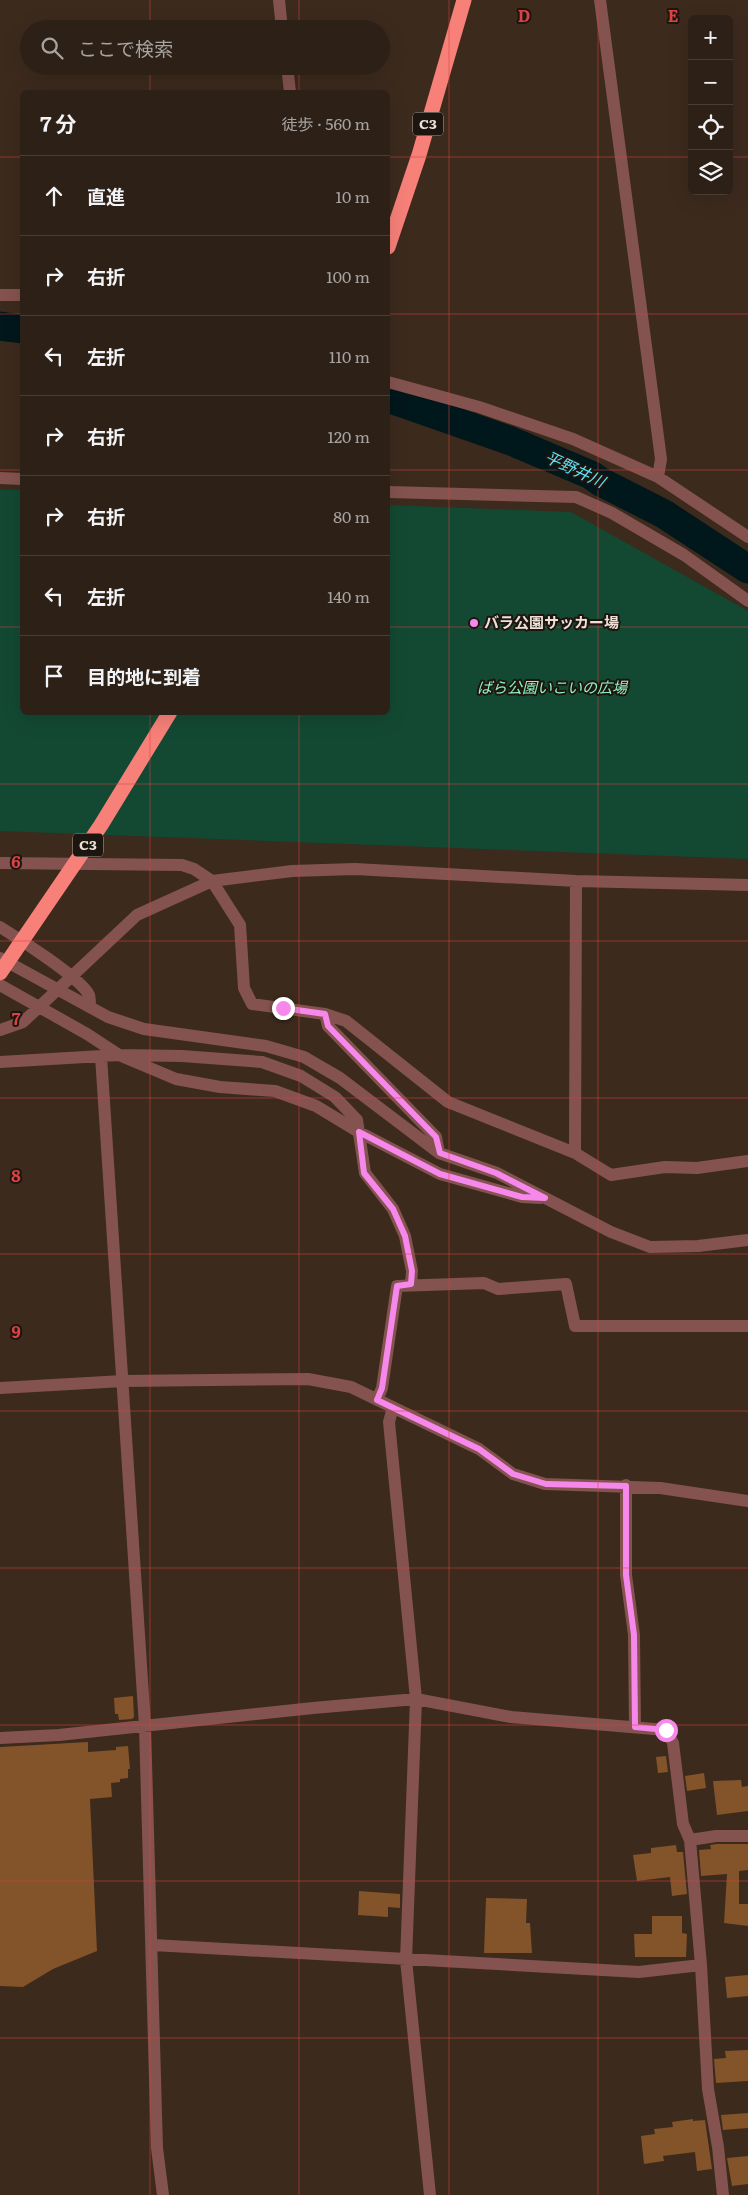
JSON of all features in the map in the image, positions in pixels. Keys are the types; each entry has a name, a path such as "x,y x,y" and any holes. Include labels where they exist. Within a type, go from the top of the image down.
{"highway":[{"name":"C3","path":"390,241 419,155 464,0"},
{"name":"C3","path":"0,973 101,825 168,715"}],"street":[{"path":"279,0 281,20"},
{"path":"600,0 661,459 658,477"},
{"path":"288,75 290,90"},
{"path":"0,295 20,295"},
{"path":"390,383 479,407 573,439 658,477 748,537"},
{"path":"0,478 20,479"},
{"path":"390,492 576,497 612,513 676,550 748,601"},
{"path":"0,863 182,865 194,869 212,881 240,925 244,988 252,1004 325,1014 346,1021 448,1102 576,1153 611,1175 665,1167 697,1168 748,1162"},
{"path":"0,1030 23,1022 137,915 212,881 292,871 355,869 576,881 748,885"},
{"path":"576,881 576,1153"},
{"path":"0,927 17,937 77,981 89,996 90,1007"},
{"path":"0,958 108,1017 144,1029 266,1046 304,1057 340,1078 440,1153 496,1173 611,1232 650,1247 698,1246 748,1240"},
{"path":"0,985 87,1034 119,1055 176,1079 220,1088 275,1091 316,1106 359,1132 440,1174 522,1197 545,1198"},
{"path":"325,1014 328,1026 436,1137 440,1153"},
{"path":"262,1062 266,1046"},
{"path":"0,1062 119,1055 182,1056 262,1062 301,1076 335,1098 357,1120 364,1173 393,1209 405,1236 412,1271 411,1284"},
{"path":"101,1056 145,1726 153,1945 157,2148 163,2195"},
{"path":"377,1400 382,1388 397,1286 411,1284 484,1283 498,1289 566,1284 575,1326 748,1326"},
{"path":"0,1388 123,1381 308,1379 351,1387 479,1449 513,1474 546,1484 660,1488 748,1501"},
{"path":"393,1407 389,1422 416,1699 406,1960 430,2195"},
{"path":"626,1486 626,1575 634,1635 635,1727"},
{"path":"0,1738 59,1735 416,1699 511,1717 666,1730 674,1743 682,1824 690,1840 701,1965 708,2089 718,2147 723,2195"},
{"path":"690,1840 716,1836 748,1836"},
{"path":"153,1945 639,1972 701,1965"}],"green space":[{"name":"ばら公園いこいの広場","path":"0,490 20,490 20,715 390,715 390,505 571,512 748,611 748,859 0,831"}],"building":[{"path":"133,1696 134,1717 132,1719 119,1720 118,1714 115,1714 114,1698"},
{"path":"88,1742 88,1752 116,1750 116,1747 128,1746 130,1769 128,1769 128,1778 120,1779 120,1782 111,1783 112,1797 90,1799 97,1951 53,1969 23,1987 0,1986 0,1747"},
{"path":"666,1756 668,1772 658,1773 656,1757"},
{"path":"704,1773 706,1788 687,1791 685,1776"},
{"path":"741,1780 742,1787 748,1786 748,1811 717,1815 713,1781"},
{"path":"748,1844 748,1870 739,1871 739,1904 748,1904 748,1926 724,1923 727,1874 701,1876 699,1850 711,1849 710,1845"},
{"path":"676,1845 677,1852 683,1852 687,1894 672,1896 670,1877 637,1881 633,1855 651,1853 651,1848"},
{"path":"359,1891 400,1894 400,1908 388,1907 388,1917 358,1915"},
{"path":"486,1898 527,1899 526,1923 530,1923 532,1953 484,1953"},
{"path":"652,1916 682,1916 682,1933 687,1934 686,1957 635,1957 634,1934 652,1934"},
{"path":"748,1975 748,1996 727,1998 725,1977"},
{"path":"748,2050 748,2081 716,2083 714,2059 726,2058 725,2051"},
{"path":"748,2113 748,2128 723,2130 721,2115"},
{"path":"693,2119 693,2121 705,2120 712,2169 697,2171 695,2152 663,2156 664,2161 644,2164 641,2136 655,2134 654,2129 673,2127 672,2122"},
{"path":"748,2156 748,2184 732,2186 727,2158"}],"waterway":[{"name":"平野井川","path":"0,326 20,329"},
{"name":"平野井川","path":"390,399 511,441 591,475 664,514 748,569"}],"place":[{"name":"バラ公園サッカー場","path":"474,623"}],"route":[{"path":"283,1008 325,1014 328,1026 396,1093 436,1137 440,1153 496,1173 545,1198 522,1197 440,1174 359,1132 364,1173 393,1209 405,1236 412,1271 411,1284 397,1286 382,1388 377,1400 479,1449 513,1474 546,1484 626,1486 626,1575 634,1635 635,1727 666,1730"}]}
